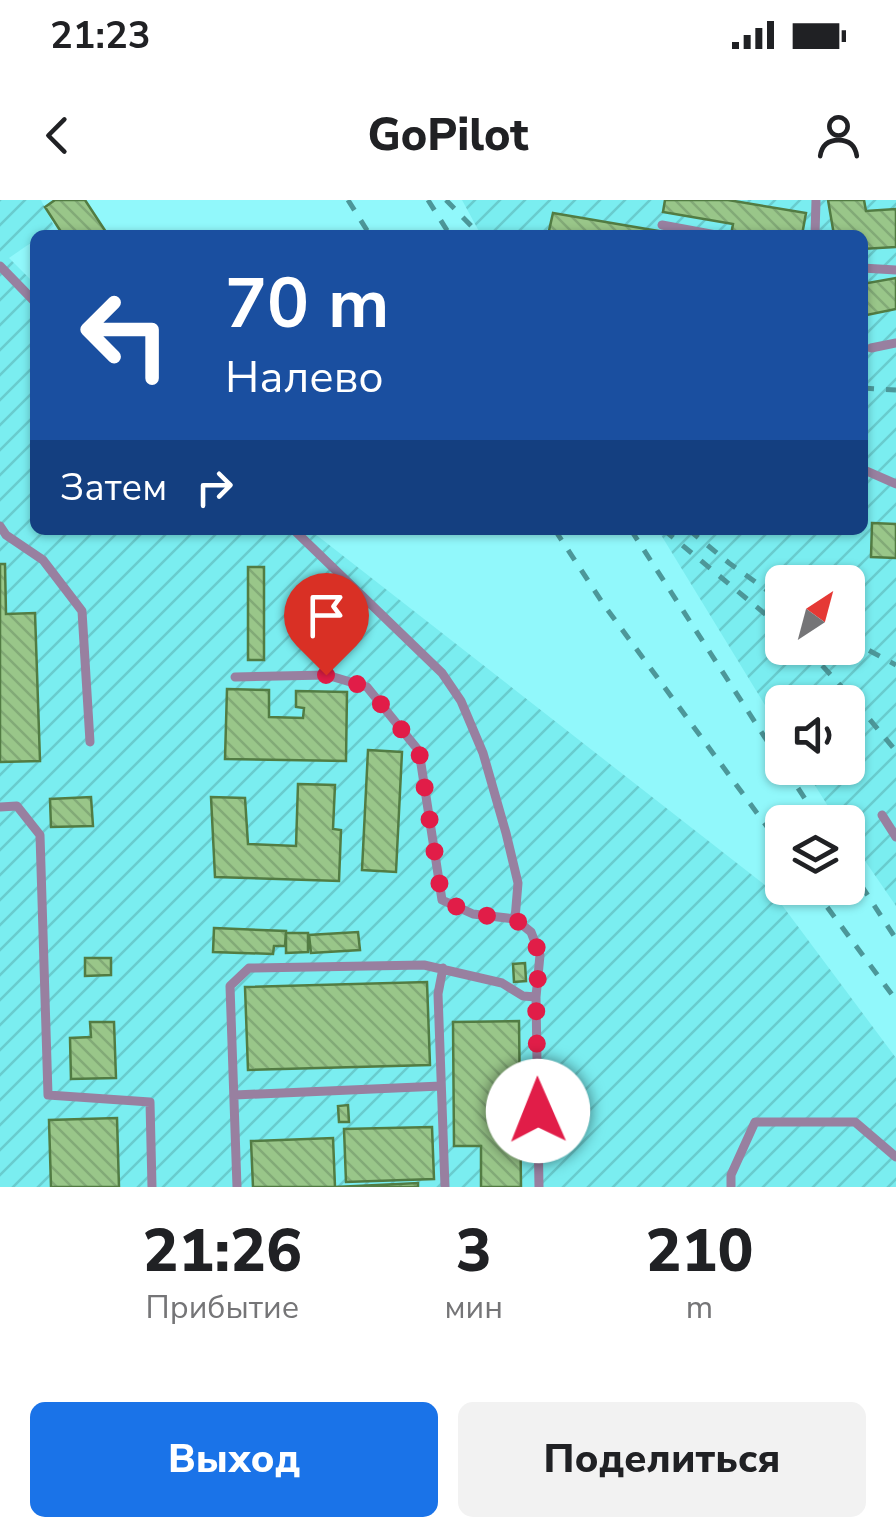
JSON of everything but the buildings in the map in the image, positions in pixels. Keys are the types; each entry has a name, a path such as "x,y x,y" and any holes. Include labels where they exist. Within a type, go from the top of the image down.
{"lane":[{"path":"815,230 816,200"},
{"path":"662,225 689,230"},
{"path":"0,266 30,297"},
{"path":"868,268 896,270"},
{"path":"871,348 896,343"},
{"path":"868,472 896,484"},
{"path":"0,526 6,535 42,560 82,611 90,742"},
{"path":"299,535 442,672 461,701 483,753 506,833 518,883 515,919"},
{"path":"235,677 326,675 367,687 419,751 442,900 473,914 515,919 530,932 540,955 536,997 539,1187"},
{"path":"0,807 17,806 40,835 48,1094 150,1102 152,1187"},
{"path":"882,815 896,837"},
{"path":"237,1187 230,986 250,968 424,965 502,983 523,996 536,997"},
{"path":"444,968 438,994 445,1187"},
{"path":"234,1095 442,1086"},
{"path":"731,1187 731,1175 755,1122 855,1122 896,1158"}],"shaded area":[{"path":"0,200 41,200 54,226 49,230 30,230 30,243 9,258 30,279 30,535 316,535 765,885 765,905 782,905 896,1058 896,1187 0,1187"},
{"path":"462,200 896,200 896,906 865,861 865,805 827,805 815,785 865,785 865,685 765,685 765,705 661,535 868,535 868,230 478,230"}],"railway":[{"path":"348,200 367,230"},
{"path":"428,200 447,230"},
{"path":"446,200 475,230"},
{"path":"868,388 896,390"},
{"path":"558,535 604,605 765,824"},
{"path":"634,535 765,738"},
{"path":"670,535 765,614"},
{"path":"695,535 765,589"},
{"path":"865,648 896,665"},
{"path":"822,665 896,751"},
{"path":"796,785 809,805"},
{"path":"865,891 896,939"},
{"path":"826,905 896,1000"}],"route":[{"path":"326,675 367,687 419,751 442,900 473,914 515,919 530,932 540,955 536,997 538,1111"}]}
